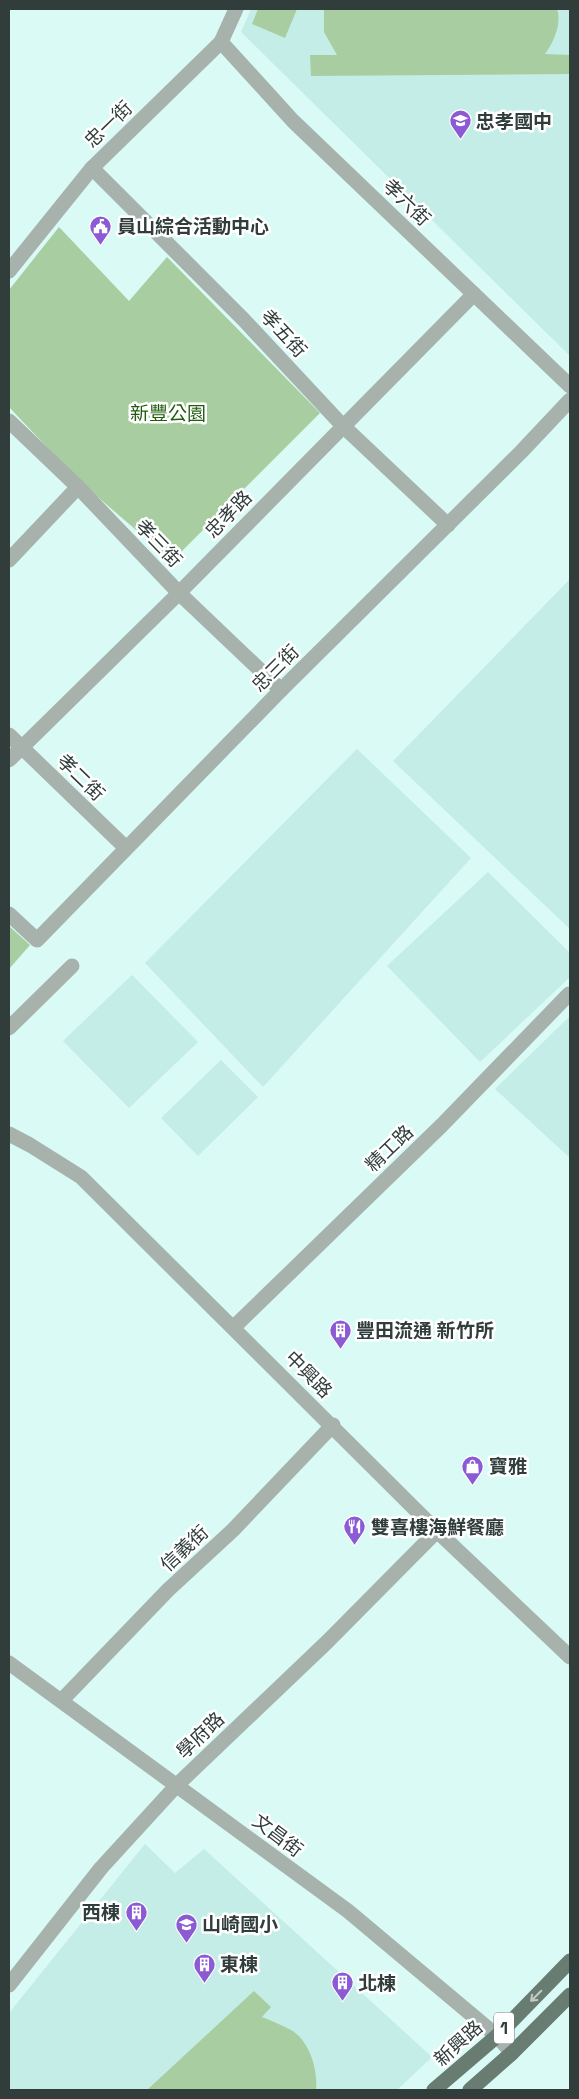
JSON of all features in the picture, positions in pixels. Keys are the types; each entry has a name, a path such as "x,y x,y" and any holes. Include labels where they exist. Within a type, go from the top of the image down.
{"main road":[{"name":"新興路","path":"434,2090 496,2036 570,1962"},
{"name":"1","path":"470,2090 512,2053 570,1995"}],"street":[{"name":"忠一街","path":"9,271 92,168 221,42 236,9"},
{"name":"孝六街","path":"221,42 292,121 570,386"},
{"name":"孝五街","path":"92,168 244,319 342,425 448,525"},
{"name":"忠孝路","path":"9,760 179,594 342,425 474,294"},
{"name":"忠三街","path":"9,914 37,940 281,690 448,525 570,400"},
{"name":"孝三街","path":"9,421 78,487 179,594 281,690"},
{"path":"9,560 78,487"},
{"name":"孝二街","path":"9,735 126,848"},
{"path":"9,1028 72,966"},
{"name":"精工路","path":"234,1327 442,1125 569,994"},
{"name":"中興路","path":"9,1134 81,1177 333,1425 437,1531 570,1657"},
{"name":"信義街","path":"62,1700 168,1590 233,1530 333,1425"},
{"name":"學府路","path":"9,1985 102,1868 177,1785 327,1642 437,1531"},
{"name":"文昌街","path":"9,1663 348,1911 496,2036 512,2053"}],"shaded area":[{"name":"忠孝國中","path":"251,9 570,9 570,356 241,32"},
{"path":"570,579 570,929 393,761"},
{"path":"357,749 471,858 263,1087 145,963"},
{"path":"488,872 570,953 570,977 480,1062 387,966"},
{"path":"132,975 198,1042 129,1108 63,1041"},
{"path":"570,1016 570,1158 495,1089"},
{"path":"221,1060 258,1097 198,1156 161,1118"},
{"name":"山崎國小","path":"145,1844 175,1873 204,1849 432,2057 397,2090 9,2090 9,2013"}],"green space":[{"path":"258,9 297,9 285,38 252,24"},
{"path":"324,9 557,9 558,26 545,54 570,55 570,74 311,76 310,55 337,55 324,32"},
{"name":"新豐公園","path":"59,227 129,301 167,257 320,413 172,561 78,480 9,407 9,290"},
{"path":"9,926 30,945 9,969"},
{"path":"254,1991 271,2007 262,2017 291,2030 303,2041 314,2065 316,2090 147,2090"}],"place":[{"name":"忠孝國中","path":"460,140"},
{"name":"員山綜合活動中心","path":"101,245"},
{"name":"豐田流通 新竹所","path":"340,1349"},
{"name":"寶雅","path":"473,1485"},
{"name":"雙喜樓海鮮餐廳","path":"355,1546"},
{"name":"西棟","path":"136,1931"},
{"name":"山崎國小","path":"186,1943"},
{"name":"東棟","path":"204,1983"},
{"name":"北棟","path":"342,2002"}]}
